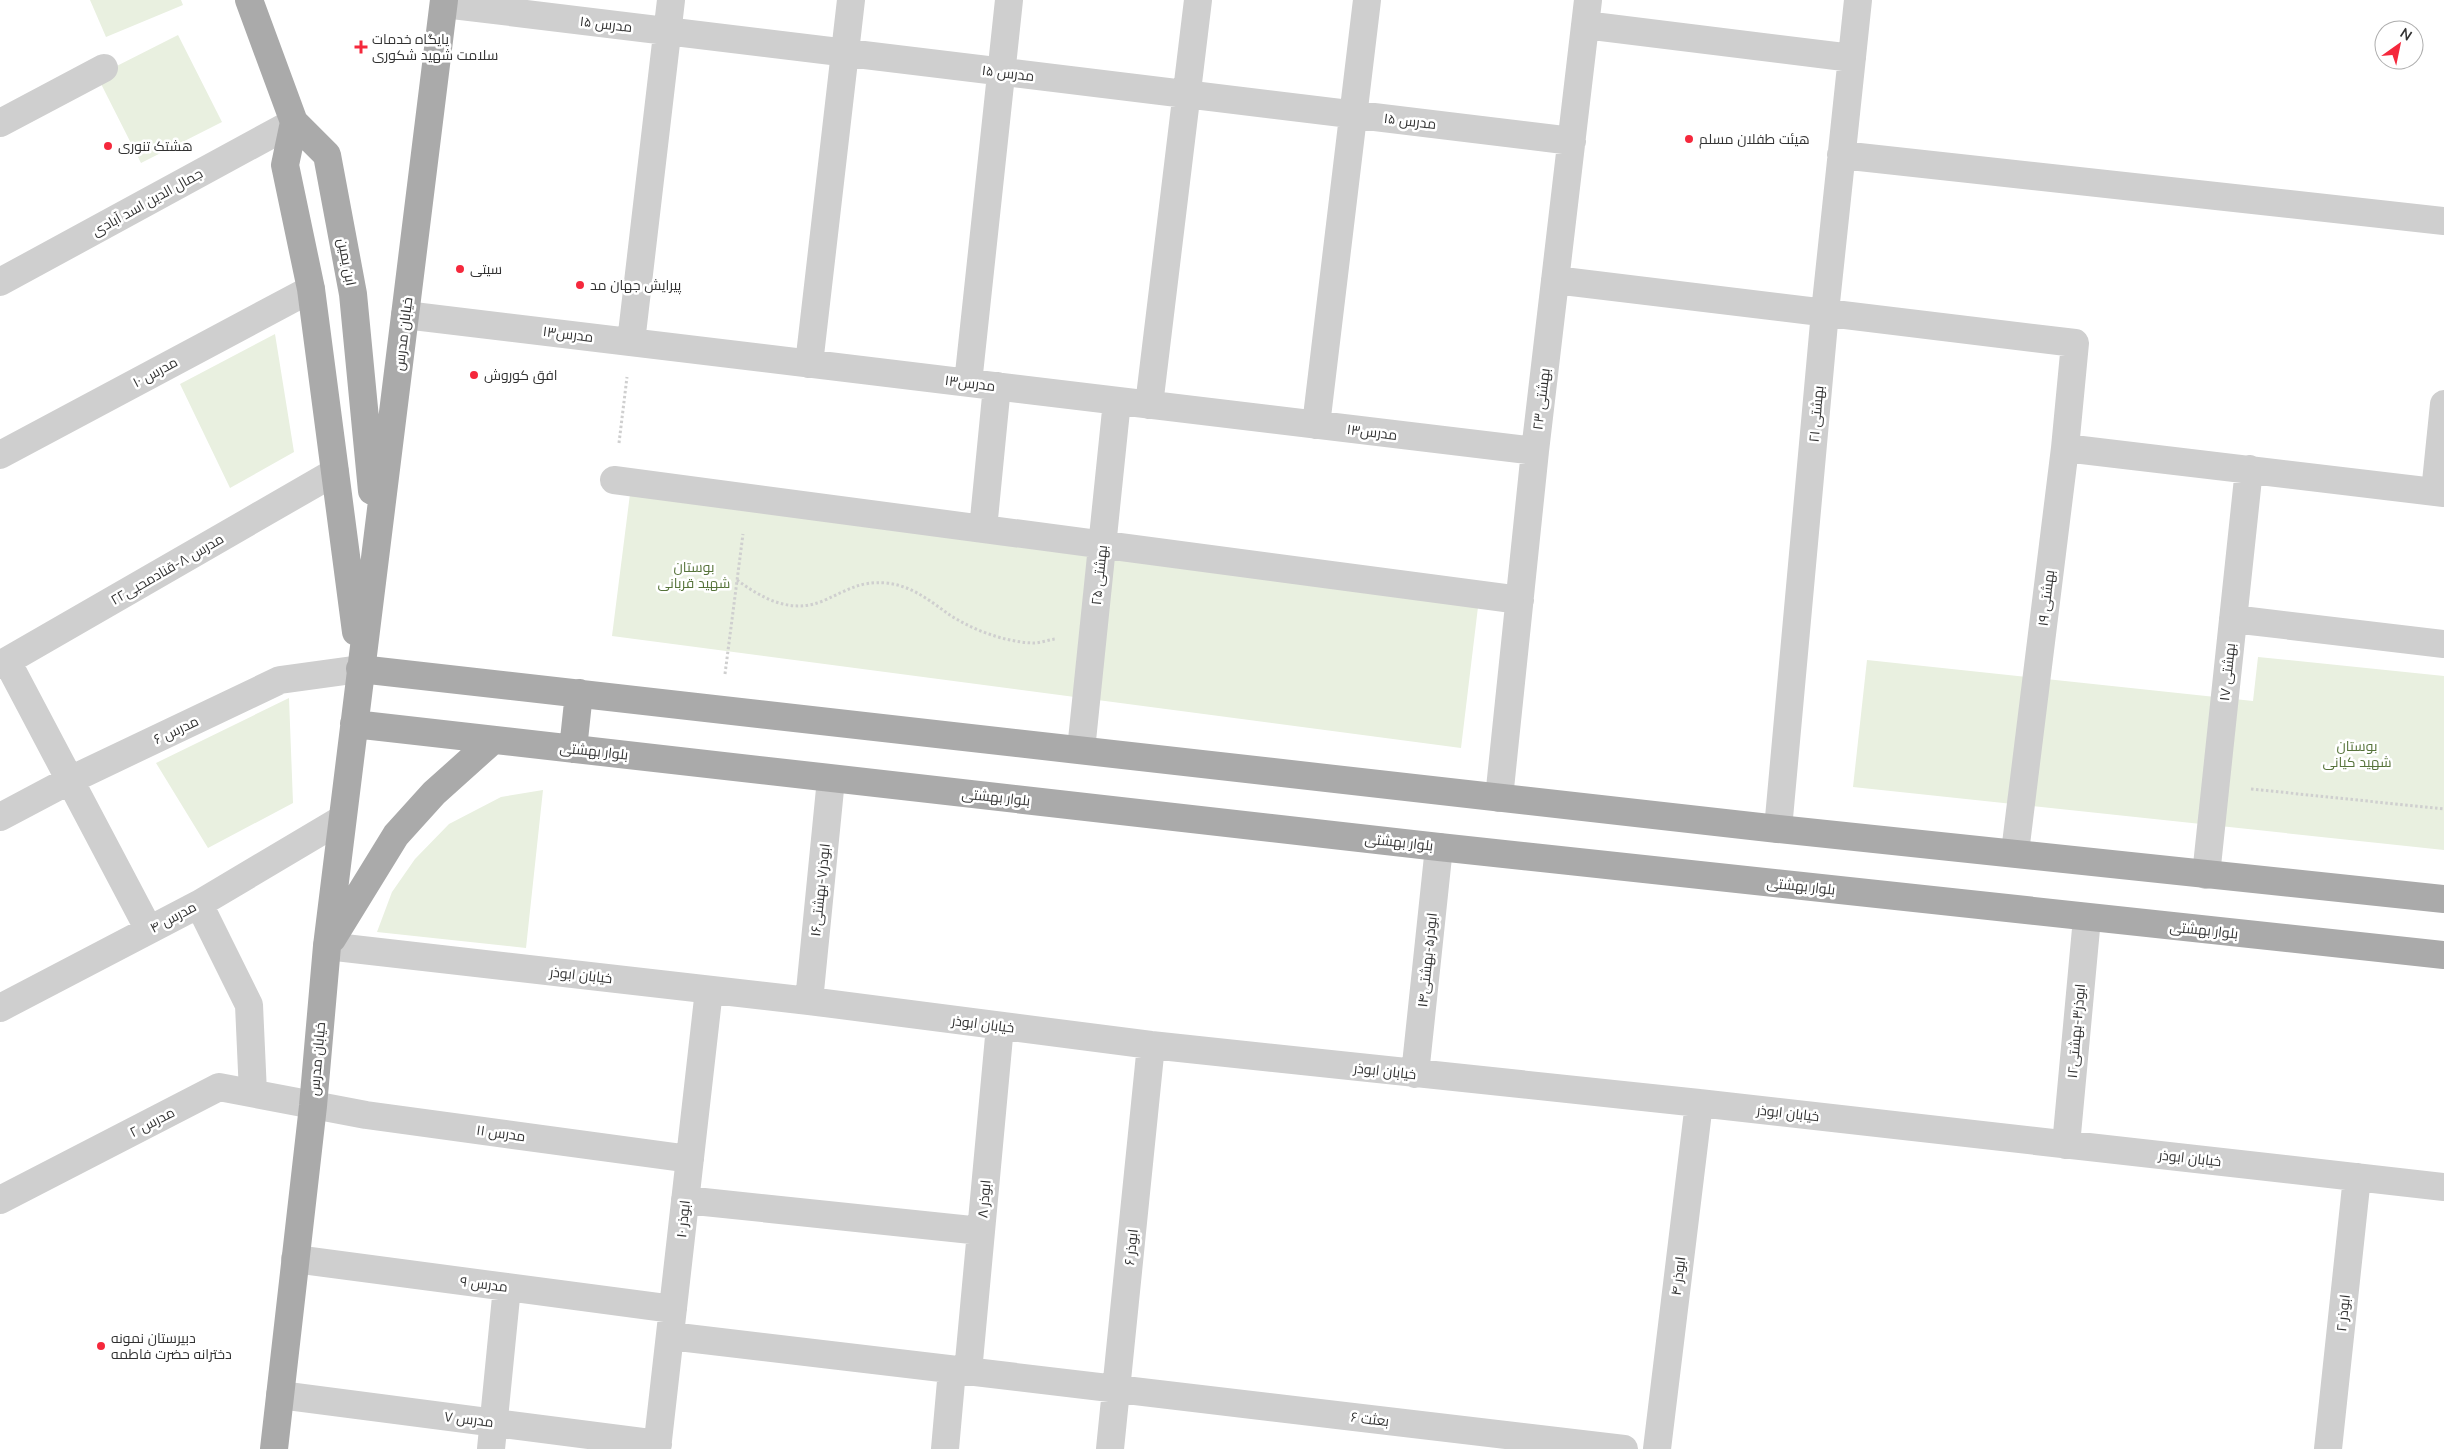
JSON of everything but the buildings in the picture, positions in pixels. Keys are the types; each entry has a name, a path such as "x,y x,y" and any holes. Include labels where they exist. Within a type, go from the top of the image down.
{"main road":[{"name":"ابن یمین","path":"249,0 294,122 327,155 353,294 377,546"},
{"name":"خیابان مدرس","path":"274,1449 312,1106 327,946 444,2"},
{"name":"خیابان مدرس","path":"294,122 285,165 311,289 360,668"},
{"path":"360,668 1778,829 2015,852 2206,875 2444,899"},
{"path":"573,749 579,693"},
{"name":"بلوار بهشتی","path":"354,724 1440,847 2444,956"},
{"path":"327,946 396,835 434,793 492,741"}],"street":[{"path":"631,342 671,0"},
{"path":"809,364 851,0"},
{"path":"968,383 1009,0"},
{"path":"1149,405 1198,0"},
{"path":"1316,425 1367,0"},
{"name":"بهشتی ۲۱","path":"1778,829 1825,312 1858,0"},
{"name":"مدرس ۱۵","path":"444,2 845,53 1572,141"},
{"path":"1587,12 1852,58"},
{"name":"بهشتی ۲۳","path":"1499,798 1535,452 1587,12"},
{"path":"0,123 104,68"},
{"name":"جمال الدین اسد آبادی","path":"0,282 294,122"},
{"path":"1841,155 2444,221"},
{"path":"1555,280 1825,312"},
{"name":"مدرس ۱۰","path":"0,455 311,289"},
{"name":"بهشتی ۱۹","path":"1825,312 2075,343 2065,448 2015,852"},
{"name":"مدرس۱۳","path":"405,314 1535,452"},
{"path":"983,529 997,386"},
{"name":"بهشتی ۲۵","path":"1081,750 1117,401"},
{"path":"2065,448 2440,492 2444,404"},
{"name":"بهشتی ۱۷","path":"2206,875 2249,469"},
{"name":"مدرس ۸-قنادمحبی۲۲","path":"4,663 335,472"},
{"path":"614,480 1520,600"},
{"path":"2233,619 2444,644"},
{"path":"4,663 70,780 149,930"},
{"name":"مدرس ۶","path":"0,817 70,780 280,680 360,668"},
{"name":"ابوذر۷-بهشتی۱۶","path":"809,1001 831,779"},
{"name":"مدرس ۴","path":"0,1008 199,904 342,819"},
{"name":"ابوذر۵-بهشتی۱۴","path":"1415,1074 1440,847"},
{"path":"199,904 249,1005 254,1093"},
{"name":"ابوذر۳-بهشتی۱۲","path":"2066,1144 2086,918"},
{"name":"خیابان ابوذر","path":"327,946 809,1001 1151,1045 1699,1103 2444,1187"},
{"name":"ابوذر ۱۰","path":"658,1447 709,990"},
{"name":"ابوذر ۸","path":"945,1449 960,1371 981,1231 1000,1026"},
{"name":"ابوذر ۶","path":"1110,1449 1151,1045"},
{"name":"مدرس ۲","path":"0,1200 220,1087 312,1106"},
{"name":"ابوذر ۴","path":"1657,1449 1699,1103"},
{"name":"مدرس ۱۱","path":"312,1106 690,1159"},
{"name":"ابوذر ۲","path":"2328,1449 2357,1177"},
{"path":"686,1200 981,1231"},
{"name":"مدرس ۹","path":"295,1259 673,1309"},
{"path":"492,1436 507,1287"},
{"name":"بعثت ۶","path":"670,1336 1624,1449"},
{"name":"مدرس ۷","path":"280,1395 492,1436 658,1447"}],"path":[{"path":"614,480 631,342"},
{"path":"721,710 747,498"},
{"path":"737,580 771,602 799,607 823,601 849,587 887,583 908,588 924,596 948,614 978,630 1034,643 1094,630"},
{"path":"2215,785 2444,809"}],"green space":[{"path":"90,0 181,0 183,5 106,37"},
{"path":"178,35 222,122 141,163 97,76"},
{"path":"275,334 294,452 230,488 180,384"},
{"name":"بوستان شهید قربانی","path":"630,494 1478,607 1461,748 612,636"},
{"name":"بوستان شهید کیانی","path":"2258,657 2444,676 2444,850 1853,787 1867,660 2253,701"},
{"path":"289,698 293,803 208,848 156,763"},
{"path":"543,790 526,948 377,932 392,892 415,859 449,824 501,797"}],"place":[{"name":"پایگاه خدمات سلامت شهید شکوری","path":"361,47"},
{"name":"هيئت طفلان مسلم","path":"1689,139"},
{"name":"هشتک تنوری","path":"108,146"},
{"name":"سیتی","path":"460,269"},
{"name":"پیرایش جهان مد","path":"580,285"},
{"name":"افق کوروش","path":"474,375"},
{"name":"دبیرستان نمونه دخترانه حضرت فاطمه","path":"101,1346"}]}
